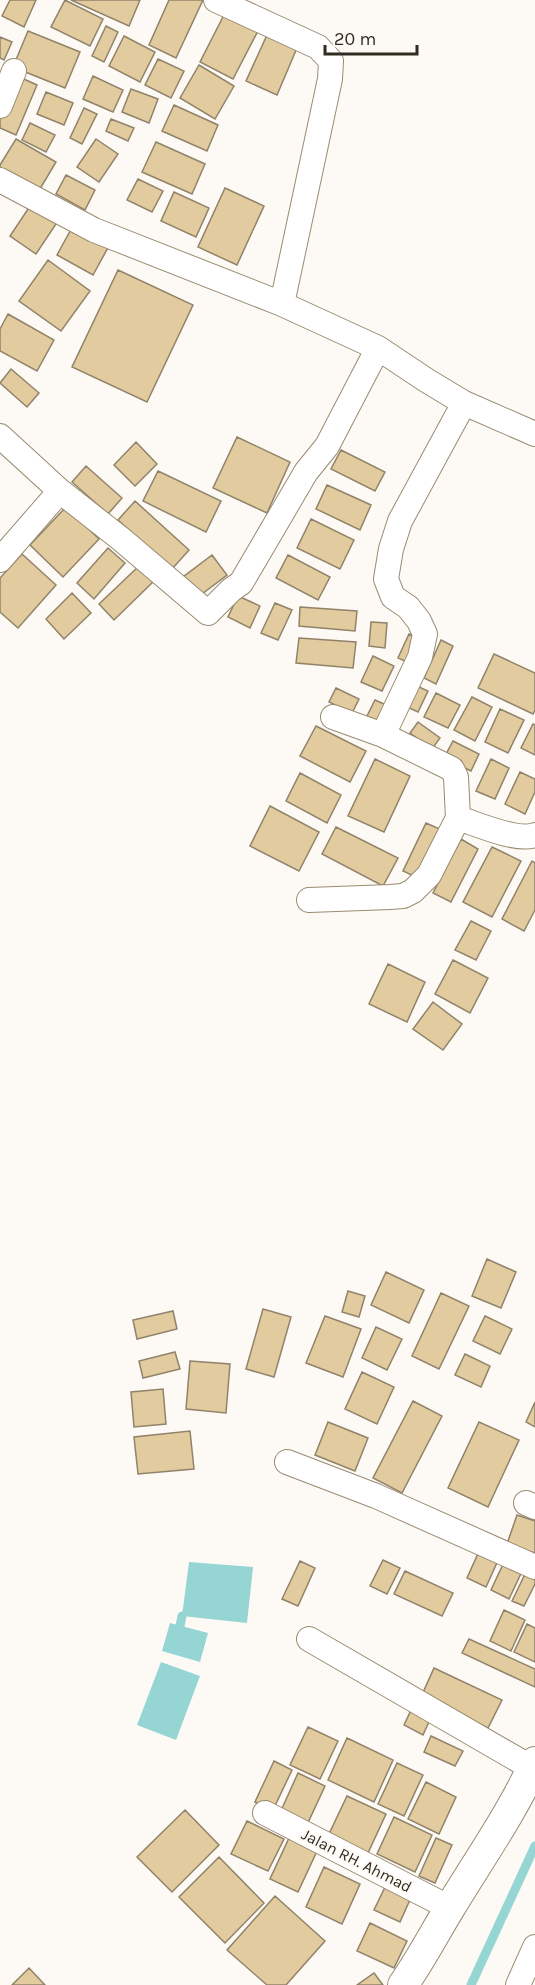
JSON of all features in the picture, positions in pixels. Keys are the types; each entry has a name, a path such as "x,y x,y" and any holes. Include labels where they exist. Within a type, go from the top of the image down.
{"street":[{"path":"216,0 318,47 331,61 330,80 282,304"},
{"path":"0,106 14,71"},
{"path":"0,180 94,230 282,304 378,348 464,403 535,434"},
{"path":"0,436 60,491 121,539 208,614 241,583 306,472 327,446 378,348"},
{"path":"383,735 420,657 425,634 419,621 408,607 393,597 386,579 391,549 400,521 464,403"},
{"path":"0,560 60,491"},
{"path":"309,900 403,896 413,891 429,876 458,818 455,772 452,769 383,735 333,717"},
{"path":"458,818 509,834 528,837 535,835"},
{"path":"286,1462 376,1496 535,1567"},
{"path":"309,1639 533,1772 403,1985"},
{"name":"Jalan RH. Ahmad","path":"265,1813 450,1908"},
{"path":"518,1985 535,1947"}],"water":[{"path":"189,1562 253,1567 247,1623 182,1616"},
{"path":"170,1623 208,1633 200,1662 162,1651"},
{"path":"161,1662 200,1676 176,1740 137,1725"}],"building":[{"path":"10,0 36,0 24,27 2,16"},
{"path":"65,0 103,19 90,46 51,27"},
{"path":"71,0 140,0 129,26"},
{"path":"169,0 203,0 176,58 149,45"},
{"path":"227,9 260,27 233,79 200,62"},
{"path":"106,26 118,32 104,62 92,56"},
{"path":"28,31 80,52 65,88 13,67"},
{"path":"267,35 297,48 277,95 246,81"},
{"path":"124,36 155,52 140,82 109,66"},
{"path":"0,37 12,42 4,60 0,58"},
{"path":"158,59 184,71 171,98 145,85"},
{"path":"199,65 234,86 215,119 180,98"},
{"path":"15,75 37,85 16,135 0,128 0,109"},
{"path":"93,76 123,90 113,112 83,99"},
{"path":"131,89 158,99 149,123 122,112"},
{"path":"46,92 73,103 64,125 37,114"},
{"path":"174,105 218,125 207,151 162,131"},
{"path":"84,108 97,114 82,144 70,138"},
{"path":"111,119 134,128 128,141 106,131"},
{"path":"30,123 55,135 46,152 22,140"},
{"path":"16,139 56,162 37,194 0,172 0,165"},
{"path":"96,139 118,154 99,182 77,167"},
{"path":"156,142 205,164 192,194 142,172"},
{"path":"66,175 95,190 85,210 56,194"},
{"path":"138,179 163,191 152,212 127,200"},
{"path":"225,188 264,206 237,265 198,247"},
{"path":"174,192 209,208 196,237 161,221"},
{"path":"32,203 58,221 36,254 10,236"},
{"path":"74,224 110,244 93,275 57,255"},
{"path":"48,260 90,291 61,331 19,301"},
{"path":"118,270 193,305 147,402 72,367"},
{"path":"8,314 54,340 37,371 0,351 0,329"},
{"path":"11,369 39,393 27,407 0,383"},
{"path":"237,437 290,462 267,513 213,488"},
{"path":"136,442 157,464 135,486 114,465"},
{"path":"341,450 385,472 375,491 331,469"},
{"path":"86,466 122,498 108,514 72,482"},
{"path":"158,471 221,501 206,532 143,501"},
{"path":"327,485 371,505 360,530 316,509"},
{"path":"135,501 189,550 172,569 118,520"},
{"path":"66,507 99,539 63,577 30,545"},
{"path":"311,519 354,540 340,569 297,548"},
{"path":"108,548 125,563 94,599 77,583"},
{"path":"22,554 56,585 18,628 0,612 0,578"},
{"path":"212,555 227,575 198,597 183,577"},
{"path":"288,555 330,577 318,600 276,578"},
{"path":"140,565 155,580 114,620 99,604"},
{"path":"72,593 91,613 64,639 46,619"},
{"path":"238,596 260,606 250,628 228,617"},
{"path":"275,603 292,610 278,640 261,633"},
{"path":"300,607 357,611 355,631 299,626"},
{"path":"371,622 387,623 385,648 369,646"},
{"path":"409,634 420,639 409,663 398,658"},
{"path":"299,638 356,642 353,668 296,663"},
{"path":"441,640 453,646 436,684 424,678"},
{"path":"494,654 535,673 535,710 533,714 478,688"},
{"path":"373,656 394,666 382,691 361,682"},
{"path":"417,686 428,691 418,712 407,707"},
{"path":"336,688 359,699 352,713 329,702"},
{"path":"436,693 460,705 448,728 424,717"},
{"path":"472,697 492,707 475,741 454,730"},
{"path":"375,700 389,706 380,722 367,716"},
{"path":"500,709 524,720 508,753 485,742"},
{"path":"418,722 440,738 432,749 410,733"},
{"path":"533,724 535,725 535,755 521,748"},
{"path":"316,726 366,751 350,782 300,756"},
{"path":"453,741 479,754 471,771 444,758"},
{"path":"375,759 410,776 384,832 348,816"},
{"path":"491,759 509,768 495,799 476,791"},
{"path":"520,772 535,779 535,792 525,814 505,804"},
{"path":"300,773 341,795 327,823 286,801"},
{"path":"270,806 319,832 299,871 250,846"},
{"path":"426,823 442,830 418,878 403,871"},
{"path":"336,827 398,858 383,886 322,854"},
{"path":"461,839 478,849 451,902 433,893"},
{"path":"492,847 521,861 492,917 463,902"},
{"path":"532,861 535,863 535,910 524,931 502,919"},
{"path":"471,921 491,931 476,960 455,950"},
{"path":"453,960 488,978 470,1013 435,994"},
{"path":"388,964 425,982 407,1022 369,1004"},
{"path":"433,1002 462,1024 443,1050 413,1029"},
{"path":"487,1259 516,1272 501,1308 472,1296"},
{"path":"386,1272 424,1290 409,1323 371,1305"},
{"path":"348,1291 365,1296 359,1317 342,1312"},
{"path":"441,1293 469,1306 439,1369 412,1356"},
{"path":"263,1309 291,1317 274,1377 246,1369"},
{"path":"173,1311 177,1329 137,1339 133,1320"},
{"path":"325,1316 361,1329 343,1377 306,1363"},
{"path":"485,1316 512,1329 500,1354 473,1341"},
{"path":"376,1327 402,1339 387,1370 362,1358"},
{"path":"175,1352 180,1369 143,1378 139,1361"},
{"path":"465,1354 490,1366 481,1387 455,1375"},
{"path":"190,1361 230,1364 226,1413 186,1409"},
{"path":"362,1372 394,1387 377,1424 345,1409"},
{"path":"163,1389 166,1424 134,1427 131,1392"},
{"path":"413,1401 442,1416 402,1493 373,1478"},
{"path":"535,1402 535,1427 526,1422"},
{"path":"328,1422 368,1438 355,1471 315,1455"},
{"path":"479,1422 519,1440 488,1507 448,1488"},
{"path":"190,1431 194,1469 138,1474 134,1437"},
{"path":"517,1515 535,1521 535,1553 507,1544"},
{"path":"481,1547 500,1556 486,1587 467,1578"},
{"path":"506,1558 524,1567 509,1599 491,1590"},
{"path":"383,1560 400,1568 387,1594 370,1586"},
{"path":"300,1561 315,1568 298,1606 282,1599"},
{"path":"405,1571 453,1593 442,1616 394,1594"},
{"path":"526,1572 535,1577 535,1584 524,1606 512,1601"},
{"path":"504,1610 525,1620 511,1651 490,1641"},
{"path":"527,1624 535,1628 535,1662 514,1652"},
{"path":"469,1639 535,1669 535,1687 462,1653"},
{"path":"434,1668 502,1700 488,1728 421,1697"},
{"path":"412,1708 431,1717 423,1735 404,1725"},
{"path":"308,1727 338,1741 320,1779 290,1765"},
{"path":"431,1736 463,1751 455,1766 424,1752"},
{"path":"347,1738 393,1760 374,1802 328,1780"},
{"path":"274,1761 292,1770 273,1810 255,1802"},
{"path":"397,1763 423,1775 404,1816 378,1804"},
{"path":"298,1773 325,1786 306,1827 279,1815"},
{"path":"426,1782 456,1797 439,1834 408,1819"},
{"path":"347,1796 386,1814 368,1853 329,1834"},
{"path":"185,1810 219,1845 172,1892 137,1857"},
{"path":"394,1817 432,1835 415,1872 377,1854"},
{"path":"247,1821 284,1839 268,1871 231,1854"},
{"path":"289,1838 317,1851 298,1892 270,1879"},
{"path":"436,1838 452,1845 435,1883 419,1876"},
{"path":"219,1857 264,1903 225,1943 179,1897"},
{"path":"324,1867 360,1884 342,1924 306,1907"},
{"path":"388,1881 413,1893 400,1922 374,1910"},
{"path":"275,1896 325,1941 286,1985 267,1985 227,1950"},
{"path":"370,1923 407,1941 394,1968 357,1951"},
{"path":"29,1968 45,1985 12,1985"},
{"path":"374,1973 383,1985 357,1985"}],"waterway":[{"path":"180,1626 182,1616"},
{"path":"471,1985 535,1846"}]}
